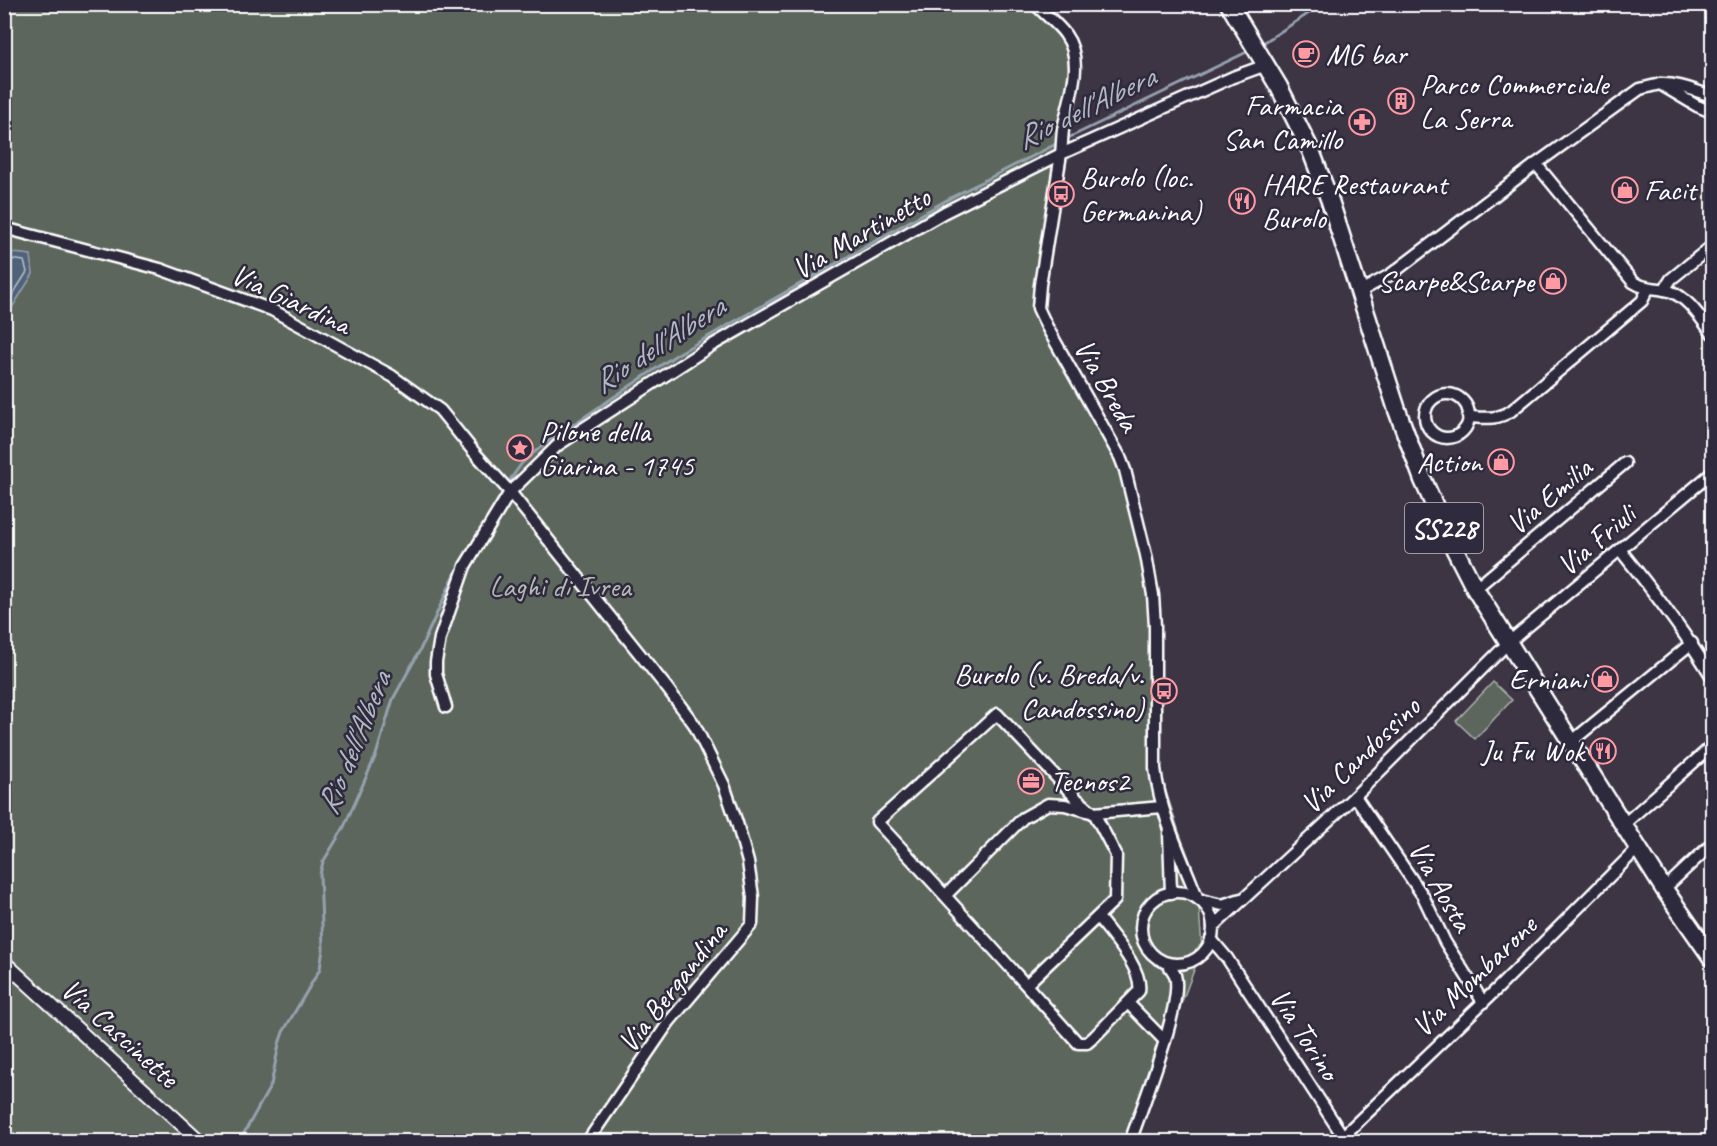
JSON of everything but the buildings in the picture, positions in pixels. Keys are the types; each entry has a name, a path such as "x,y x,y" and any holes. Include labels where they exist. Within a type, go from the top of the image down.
{"main road":[{"name":"SS228","path":"1229,4 1263,61 1311,151 1330,201 1397,410 1447,534 1475,589 1623,825 1664,889 1713,958"}],"street":[{"name":"Via Breda","path":"1035,4 1065,34 1074,51 1074,82 1063,132 1038,308 1120,457 1127,480 1153,596 1155,768 1161,807 1198,899"},
{"name":"Via Martinetto","path":"446,707 436,674 436,662 440,638 465,566 510,492 558,445 709,347 945,212 1062,151 1233,77 1263,61"},
{"path":"1359,292 1390,275 1536,164 1640,89 1660,84 1679,86 1711,98"},
{"path":"1660,84 1697,106 1713,111"},
{"path":"1536,164 1634,282 1642,288 1672,292 1688,303 1713,333"},
{"name":"Via Giardina","path":"4,228 160,269 272,310 392,376 440,410 510,492"},
{"path":"1664,290 1671,279 1713,246"},
{"path":"1468,417 1493,418 1511,411 1642,301 1648,289"},
{"path":"1446,394 1453,395 1465,403 1468,417 1463,430 1457,435 1443,438 1431,431 1425,418 1428,404 1439,395 1446,394"},
{"name":"Via Emilia","path":"1475,589 1625,464"},
{"name":"Via Friuli","path":"1509,642 1713,473"},
{"name":"Via Bergandina","path":"510,492 694,724 724,785 748,862 753,897 752,924 669,1022 587,1142"},
{"path":"1621,551 1692,643 1713,677"},
{"name":"Via Candossino","path":"1213,927 1355,796 1509,642"},
{"path":"1571,742 1692,643"},
{"path":"1026,985 1115,900 1116,855 1094,813 1077,799 997,714 877,822 946,895 1026,985 1078,1043 1087,1043 1139,991 1139,978 1135,968 1098,917"},
{"path":"1623,825 1713,746"},
{"name":"Via Aosta","path":"1355,796 1423,896 1445,942 1483,1002"},
{"path":"946,895 1023,818 1048,804 1065,805 1094,813 1161,807"},
{"name":"Via Breda","path":"1168,822 1171,893"},
{"path":"1664,889 1713,844"},
{"name":"Via Mombarone","path":"1345,1139 1638,848"},
{"path":"1196,959 1182,964 1167,963 1148,950 1141,928 1144,915 1151,903 1171,893 1184,893 1222,905 1242,899"},
{"path":"1176,984 1206,950 1211,939 1213,927 1209,912 1198,899"},
{"name":"Via Torino","path":"1211,939 1227,958 1345,1139"},
{"path":"1206,950 1227,958"},
{"name":"Via Cascinette","path":"4,962 201,1142"},
{"path":"1130,1142 1165,1041 1173,1007 1176,984 1174,974 1167,963"},
{"path":"1128,1003 1165,1041"}],"green space":[{"name":"Laghi di Ivrea","path":"5,5 1046,5 1059,17 1075,90 1039,301 1060,344 1119,442 1146,539 1154,592 1160,689 1159,770 1197,879 1202,949 1150,1086 1132,1141 5,1142"},
{"path":"1493,682 1512,700 1475,739 1456,721"}],"water":[{"path":"5,252 31,255 33,274 5,319"}],"waterway":[{"name":"Rio dell'Albera","path":"1260,45 1323,4"},
{"name":"Rio dell'Albera","path":"1698,4 1712,20"},
{"name":"Rio dell'Albera","path":"1066,139 1249,51"},
{"name":"Rio dell'Albera","path":"507,484 522,463 543,445 676,355 952,197 1060,142"},
{"name":"Rio dell'Albera","path":"239,1142 271,1085 283,1032 320,969 323,949 320,874 323,862 343,829 376,755 393,699 420,650 455,574 504,490"}],"place":[{"name":"MG bar","path":"1306,54"},
{"name":"Parco Commerciale La Serra","path":"1401,101"},
{"name":"Farmacia San Camillo","path":"1362,122"},
{"name":"Facit","path":"1625,190"},
{"name":"Burolo (loc. Germanina)","path":"1061,194"},
{"name":"HARE Restaurant Burolo","path":"1242,201"},
{"name":"Scarpe&Scarpe","path":"1553,281"},
{"name":"Pilone della Giarina - 1745","path":"520,448"},
{"name":"Action","path":"1501,462"},
{"name":"Erniani","path":"1605,679"},
{"name":"Burolo (v. Breda/v. Candossino)","path":"1164,691"},
{"name":"Ju Fu Wok","path":"1603,751"},
{"name":"Tecnos2","path":"1031,781"}]}
